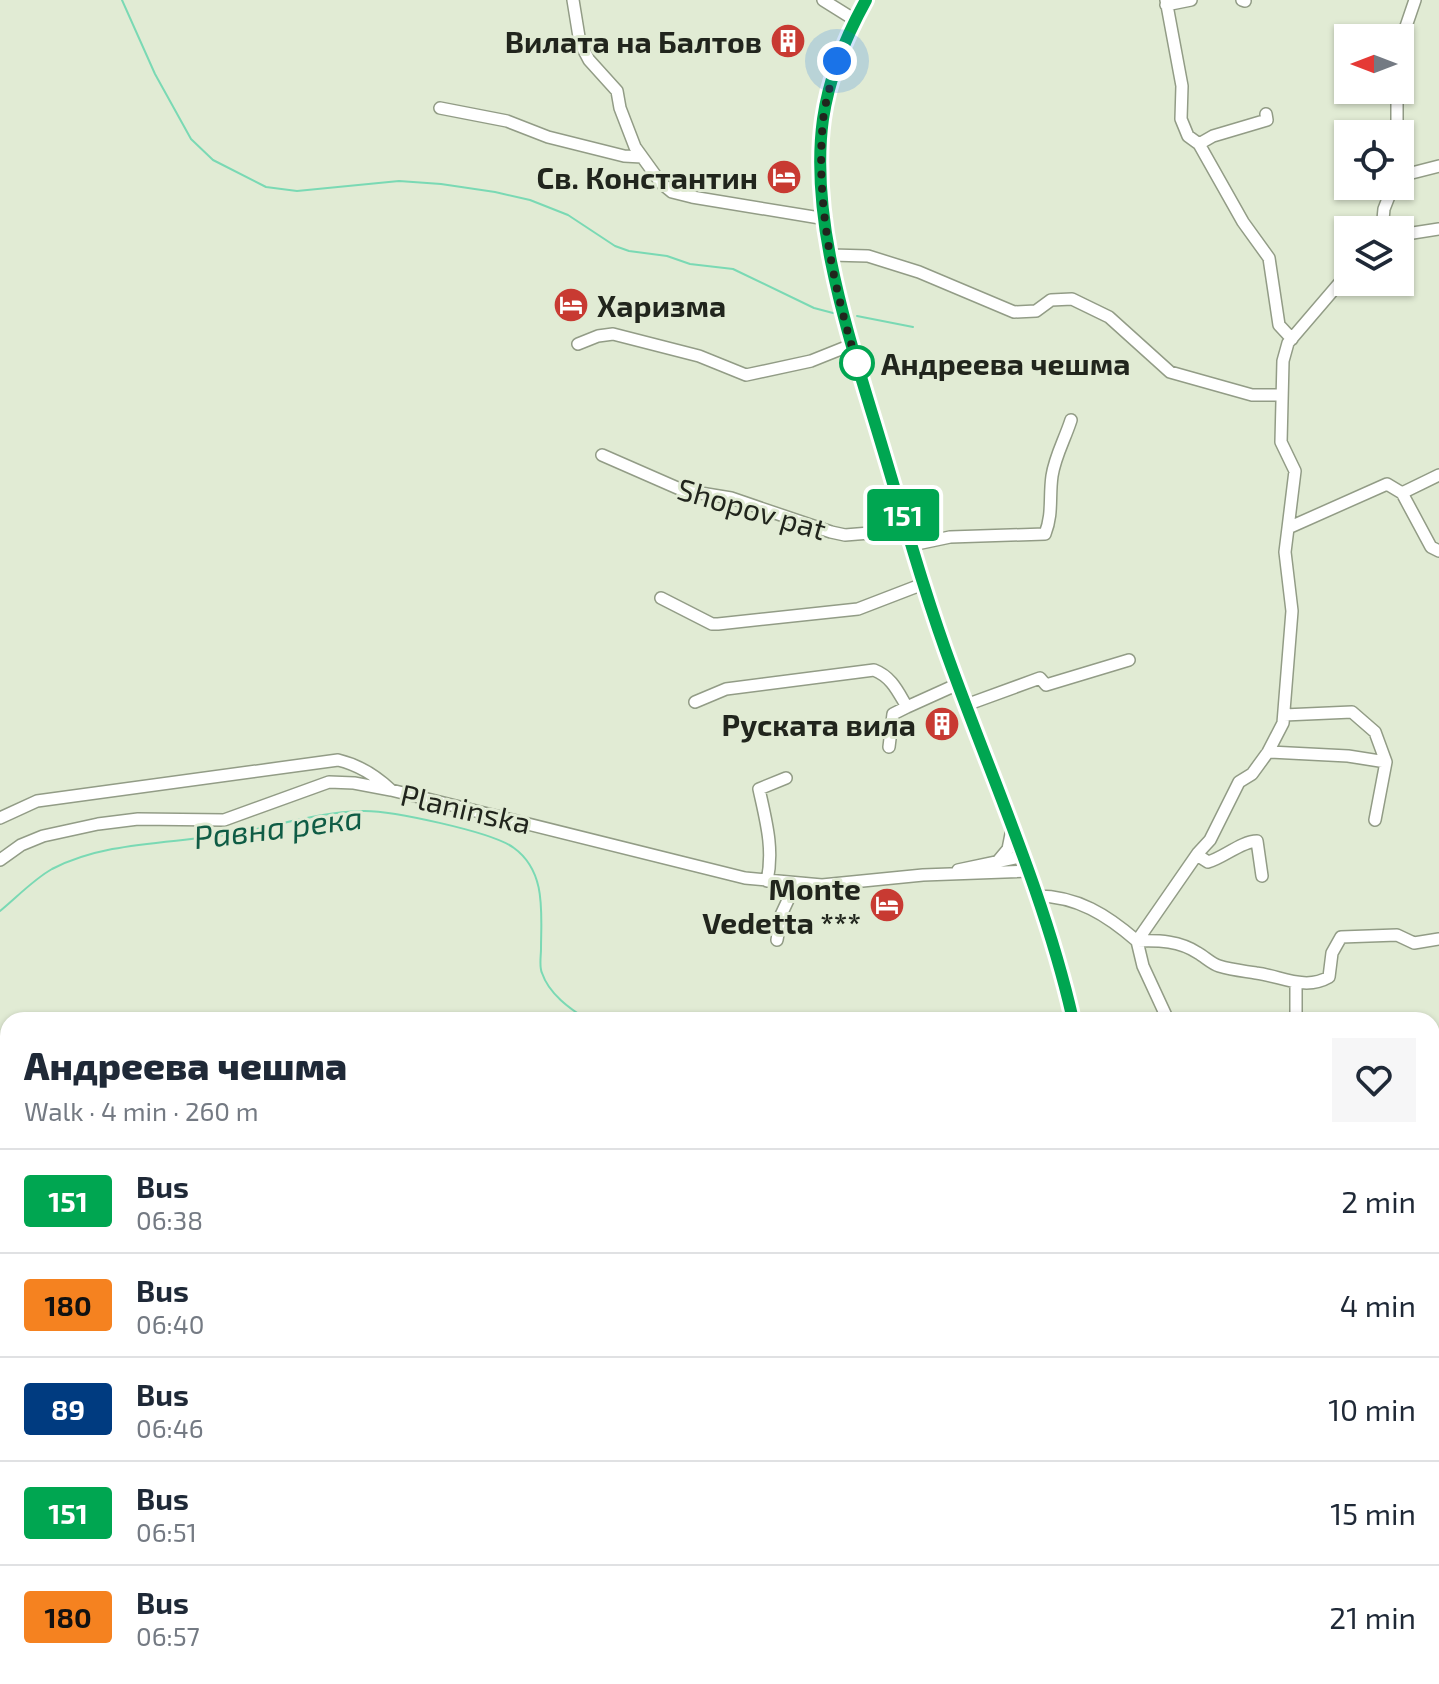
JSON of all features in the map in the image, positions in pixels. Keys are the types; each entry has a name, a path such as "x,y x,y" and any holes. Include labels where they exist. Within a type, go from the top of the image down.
{"street":[{"path":"573,0 580,43 589,60 617,91 620,108 642,157 661,183 672,192 826,219"},
{"path":"823,0 855,20"},
{"path":"866,0 837,61 823,120 822,186 831,255 851,345 923,584 1024,856 1071,1012"},
{"path":"1191,0 1166,2 1182,86 1181,119 1188,136 1199,144 1243,222 1269,258 1279,325 1292,339"},
{"path":"1407,24 1415,0"},
{"path":"440,108 507,121 548,137 624,156 642,157"},
{"path":"1199,144 1213,136 1267,120 1266,114"},
{"path":"1414,172 1439,166"},
{"path":"1414,233 1439,229"},
{"path":"831,255 868,256 907,268 1014,312 1036,311 1051,300 1072,299 1109,317 1170,372 1252,395 1281,395"},
{"path":"1164,1012 1143,966 1137,941 1210,840 1239,782 1252,774 1283,723 1292,611 1285,552 1295,471 1281,442 1283,361 1288,343 1334,290"},
{"path":"578,344 613,334 699,356 746,375 811,361 851,345"},
{"path":"912,545 950,537 1045,534 1052,518 1052,480 1056,458 1071,420"},
{"name":"Shopov pat","path":"602,455 682,490 731,498 831,532 845,535 907,530"},
{"path":"1402,493 1439,475"},
{"path":"1288,528 1387,484 1402,493 1435,549 1439,562"},
{"path":"661,598 712,624 718,624 858,609 923,584"},
{"path":"966,705 1040,678 1046,685 1129,660"},
{"path":"695,702 726,689 874,670 885,675 907,707"},
{"path":"889,747 893,714 958,684"},
{"path":"1284,715 1352,712 1375,732 1386,762 1375,820"},
{"path":"1268,752 1348,756 1386,762"},
{"path":"0,818 37,801 338,760 377,777 391,790"},
{"path":"767,881 771,862 769,832 759,789 786,778"},
{"name":"Planinska","path":"0,860 21,845 43,836 138,819 224,820 329,782 391,790 702,868 767,881 822,885 940,875"},
{"path":"998,861 1012,839 1012,824"},
{"path":"1197,855 1208,862 1257,841 1262,876"},
{"path":"940,875 1024,856"},
{"path":"940,875 1029,871"},
{"path":"777,940 781,915 795,885"},
{"path":"1037,896 1056,896 1102,913 1137,941 1177,943 1194,950 1216,966 1296,982 1319,983 1329,977 1332,953 1341,937 1397,935 1414,943 1439,939"},
{"path":"1296,982 1296,1012"}],"waterway":[{"path":"122,0 155,74 191,139 213,160 266,187 297,191 399,181 495,192 530,200 568,215 615,246 667,256 690,264 733,269 814,308 833,313"},
{"path":"857,316 913,327"},
{"name":"Равна река","path":"0,911 52,869 116,848 230,834 345,812 376,812 417,818 485,835 514,848 525,858 540,894 542,973 555,994 576,1012"}],"bus line":[{"name":"151","path":"866,0 837,61 823,120 822,186 831,262 851,345 923,584 952,669 1024,856 1071,1012"}],"place":[{"name":"Вилата на Балтов","path":"788,41"},
{"name":"Св. Константин","path":"784,177"},
{"name":"Харизма","path":"571,305"},
{"name":"Андреева чешма","path":"857,363"},
{"name":"Руската вила","path":"942,724"},
{"name":"Monte Vedetta ***","path":"887,905"}],"route":[{"path":"837,61 823,120 822,186 831,262 858,367 857,363"}]}
